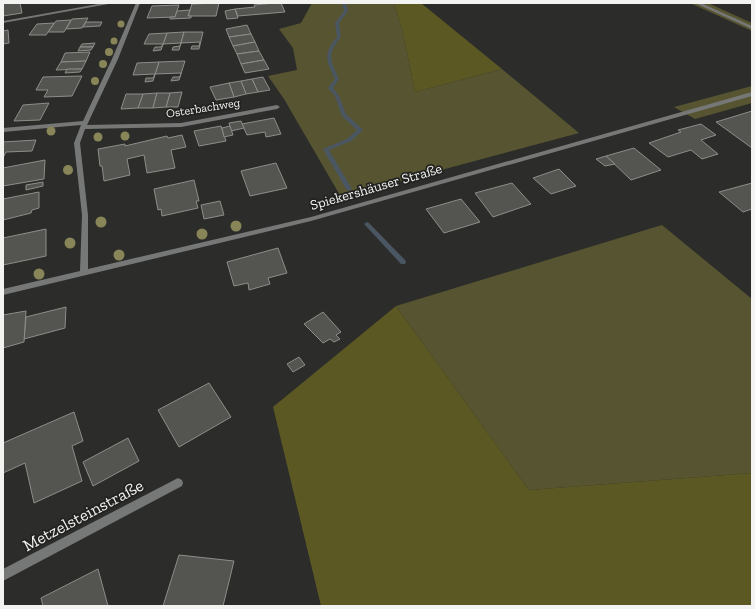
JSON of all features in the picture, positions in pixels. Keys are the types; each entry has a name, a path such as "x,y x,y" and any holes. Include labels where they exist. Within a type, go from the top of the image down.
{"street":[{"path":"3,22 112,3"},
{"path":"84,273 85,215 77,144 83,125 115,59 138,3"},
{"path":"697,3 752,28"},
{"name":"Spiekershäuser Straße","path":"3,292 311,219 752,94"},
{"name":"Osterbachweg","path":"3,130 83,125 181,125 277,107"},
{"name":"Metzelsteinstraße","path":"3,575 178,483"}],"shaded area":[{"path":"312,3 394,3 402,29 415,92 502,69 579,133 341,197 284,99 268,76 297,70 293,48 279,29 301,23"},
{"path":"394,3 421,3 502,69 415,92 402,29"},
{"path":"690,3 708,3 752,23 752,31"},
{"path":"752,86 752,103 695,119 674,107"},
{"path":"662,225 752,299 752,473 529,490 396,306"},
{"path":"396,306 529,490 752,473 752,606 321,606 273,407"}],"building":[{"path":"3,3 20,3 22,13 3,16"},
{"path":"219,3 216,16 188,16 192,4"},
{"path":"281,3 285,12 238,16 235,9 255,7 254,5"},
{"path":"179,5 175,17 147,18 152,6"},
{"path":"235,9 238,18 227,19 225,11"},
{"path":"190,10 188,16 191,16 191,18 170,19 170,17 175,17 177,11"},
{"path":"88,18 82,28 66,29 72,19"},
{"path":"71,20 64,32 48,32 56,21"},
{"path":"86,22 102,22 100,26 83,27"},
{"path":"54,23 46,35 29,35 37,24"},
{"path":"247,25 251,34 229,37 226,29"},
{"path":"8,30 9,43 3,44 3,31"},
{"path":"184,32 181,43 163,44 167,33"},
{"path":"184,32 203,32 199,49 191,49 192,46 199,46 200,42 181,43"},
{"path":"167,33 161,50 153,51 155,47 161,47 163,44 144,44 149,34"},
{"path":"251,34 255,42 233,46 229,37"},
{"path":"255,42 259,51 237,54 233,46"},
{"path":"95,43 93,47 80,47 82,44"},
{"path":"181,44 179,50 172,50 173,47 180,46"},
{"path":"80,47 93,47 91,50 78,51"},
{"path":"259,51 264,60 241,64 237,54"},
{"path":"90,52 86,61 61,62 65,53"},
{"path":"264,60 269,69 245,73 241,64"},
{"path":"86,61 82,69 56,70 61,62"},
{"path":"185,61 181,73 155,74 159,62"},
{"path":"159,62 153,81 145,82 146,78 153,78 155,74 133,75 137,63"},
{"path":"67,69 82,69 80,72 65,73"},
{"path":"82,76 72,96 44,97 48,90 36,90 43,77"},
{"path":"173,77 180,77 179,80 171,81"},
{"path":"263,77 270,90 258,92 252,79"},
{"path":"252,79 258,92 246,94 241,81"},
{"path":"241,81 246,94 234,97 229,83"},
{"path":"229,83 234,97 216,100 210,87"},
{"path":"182,92 178,107 166,107 170,93"},
{"path":"157,93 153,108 138,108 143,94"},
{"path":"157,93 170,93 166,107 153,108"},
{"path":"126,94 143,94 138,108 121,109"},
{"path":"49,103 40,120 14,121 23,105"},
{"path":"752,111 752,148 716,122"},
{"path":"274,118 281,134 266,137 265,132 247,135 242,124"},
{"path":"241,121 244,128 231,131 229,123"},
{"path":"701,124 716,135 701,140 718,154 702,159 691,150 668,157 649,143 681,132 678,130"},
{"path":"221,126 226,141 199,146 194,131"},
{"path":"230,126 233,135 224,137 222,128"},
{"path":"182,135 186,147 171,150 175,168 147,173 144,155 127,159 130,175 104,181 98,149 125,144 125,146 167,136 168,138"},
{"path":"36,140 32,151 6,152 3,158 3,142"},
{"path":"634,148 661,170 631,180 606,156"},
{"path":"606,156 615,164 605,166 596,159"},
{"path":"45,160 44,179 3,186 3,168"},
{"path":"276,163 287,188 250,196 241,171"},
{"path":"559,169 576,186 551,194 533,178"},
{"path":"194,180 199,201 196,201 198,208 162,216 161,209 158,210 154,189"},
{"path":"43,182 43,186 26,190 26,185"},
{"path":"512,183 531,204 493,217 475,193"},
{"path":"752,183 752,209 743,212 719,192"},
{"path":"39,192 39,208 32,210 31,213 3,220 3,199"},
{"path":"461,199 480,222 444,233 426,209"},
{"path":"220,201 224,215 204,219 201,205"},
{"path":"46,229 46,256 3,265 3,238"},
{"path":"278,248 287,273 268,278 270,284 249,290 248,283 234,286 227,262"},
{"path":"66,307 65,328 24,339 26,317"},
{"path":"26,311 24,342 3,348 3,315"},
{"path":"323,312 341,332 336,335 340,339 334,342 330,339 323,343 304,324"},
{"path":"299,357 305,365 293,372 287,364"},
{"path":"209,383 231,417 179,447 158,410"},
{"path":"74,412 83,441 72,446 82,481 34,503 25,463 3,473 3,443"},
{"path":"128,438 139,461 93,486 83,462"},
{"path":"179,555 234,561 223,606 163,606"},
{"path":"98,569 108,606 43,606 41,598"}],"waterway":[{"path":"344,3 346,11 337,23 339,37 329,53 331,67 337,79 330,88 337,96 344,115 360,130 349,140 326,149 349,189"},
{"path":"367,224 403,262"}]}
